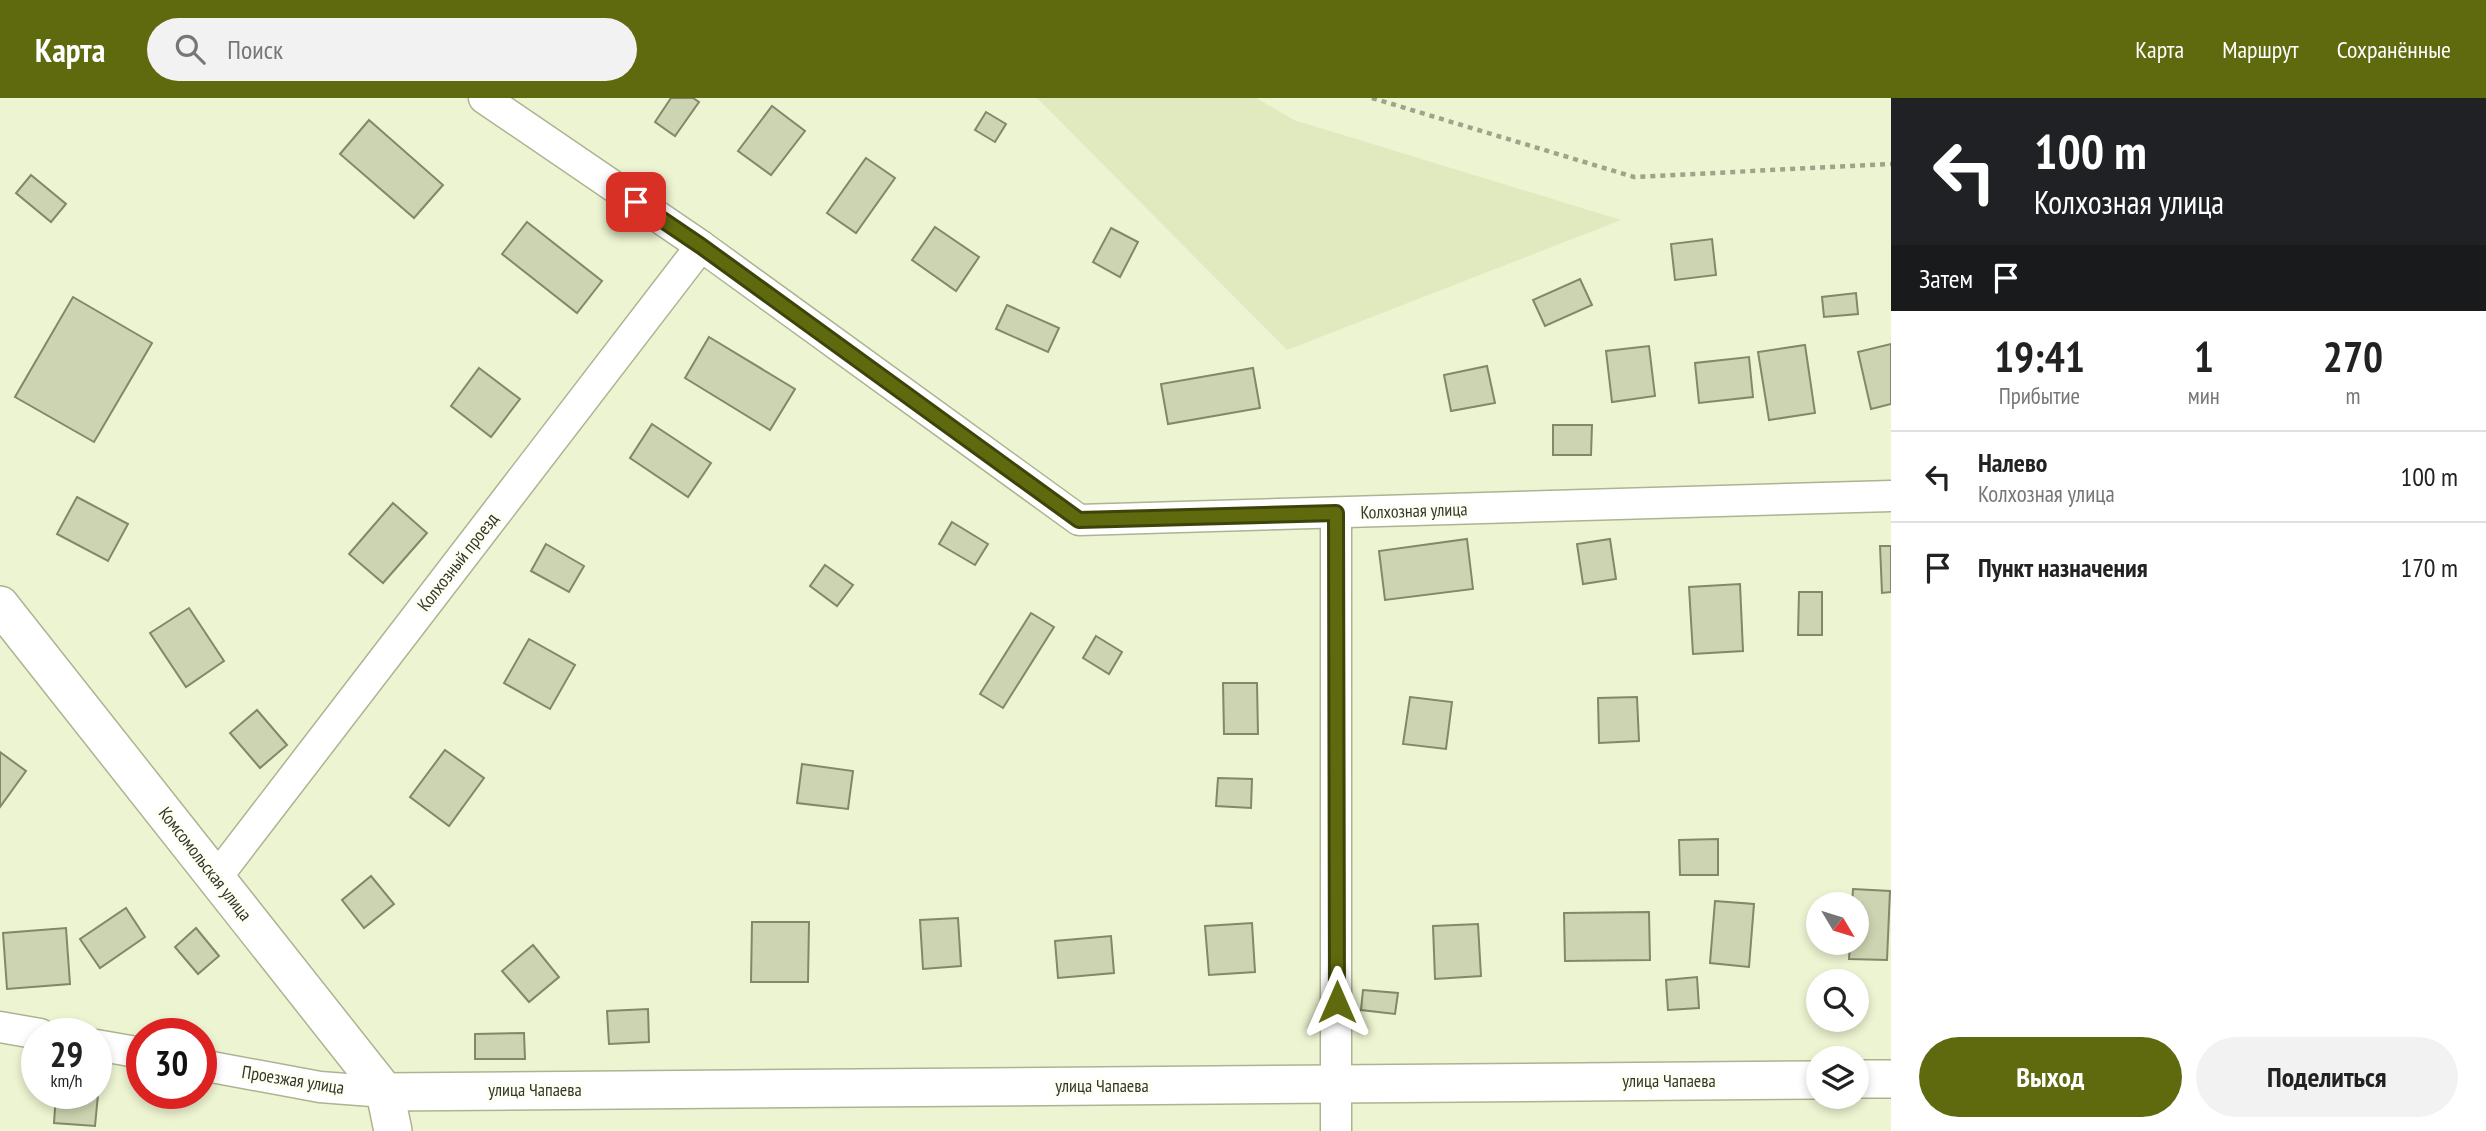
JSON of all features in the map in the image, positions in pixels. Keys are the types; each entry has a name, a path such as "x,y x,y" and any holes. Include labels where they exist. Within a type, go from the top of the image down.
{"street":[{"name":"Колхозная улица","path":"484,98 701,246 1079,520 1891,496"},
{"name":"Колхозный проезд","path":"216,878 701,246"},
{"path":"1336,513 1336,1131"},
{"name":"Комсомольская улица","path":"0,605 385,1092 393,1131"},
{"path":"0,1027 21,1031"},
{"name":"Проезжая улица","path":"217,1068 320,1087 385,1092"},
{"path":"1869,1079 1891,1079"},
{"name":"улица Чапаева","path":"385,1092 1806,1080"}],"path":[{"path":"1372,98 1634,177 1891,164"}],"shaded area":[{"path":"1037,98 1256,98 1294,120 1621,220 1287,350"}],"building":[{"path":"671,98 693,98 699,102 675,136 655,122"},
{"path":"772,106 805,131 771,175 738,151"},
{"path":"986,112 1006,124 995,142 975,130"},
{"path":"369,120 443,185 414,218 340,154"},
{"path":"866,158 895,178 856,233 827,213"},
{"path":"31,175 66,204 51,222 16,193"},
{"path":"527,222 602,281 577,313 502,254"},
{"path":"935,227 979,257 956,291 912,260"},
{"path":"1111,228 1138,242 1120,277 1093,262"},
{"path":"1712,239 1716,275 1675,280 1671,244"},
{"path":"1580,279 1592,305 1545,326 1533,300"},
{"path":"1856,293 1858,314 1824,317 1822,297"},
{"path":"73,297 152,343 94,442 15,397"},
{"path":"1007,305 1059,328 1048,352 996,329"},
{"path":"709,337 795,389 770,430 685,378"},
{"path":"1891,344 1891,404 1871,409 1858,352"},
{"path":"1805,345 1815,413 1769,420 1758,352"},
{"path":"1649,346 1655,396 1612,402 1606,351"},
{"path":"1749,357 1753,397 1699,403 1695,363"},
{"path":"1487,366 1495,403 1451,411 1444,375"},
{"path":"479,368 520,399 491,437 451,406"},
{"path":"1253,368 1260,408 1168,424 1161,384"},
{"path":"652,424 711,463 688,497 630,458"},
{"path":"1553,425 1592,425 1591,455 1553,455"},
{"path":"77,497 128,524 108,561 57,534"},
{"path":"393,503 427,533 383,583 349,554"},
{"path":"952,522 988,544 975,565 939,544"},
{"path":"1467,539 1473,589 1385,600 1379,551"},
{"path":"1610,539 1616,579 1583,584 1577,544"},
{"path":"546,544 584,566 569,592 531,571"},
{"path":"1880,546 1891,546 1891,592 1882,593"},
{"path":"825,565 853,585 837,606 810,586"},
{"path":"1740,584 1743,651 1693,654 1689,587"},
{"path":"1799,592 1822,592 1822,635 1798,635"},
{"path":"189,608 224,661 186,687 150,633"},
{"path":"1031,613 1054,627 1003,708 980,694"},
{"path":"1096,636 1122,652 1109,674 1083,658"},
{"path":"529,639 575,665 550,709 504,683"},
{"path":"1223,683 1257,683 1258,734 1224,734"},
{"path":"1410,697 1452,702 1446,749 1403,744"},
{"path":"1637,697 1639,741 1599,743 1598,698"},
{"path":"257,710 287,745 260,768 230,733"},
{"path":"445,750 484,778 449,826 410,797"},
{"path":"0,752 26,771 0,807"},
{"path":"802,764 853,771 848,809 797,803"},
{"path":"1218,778 1252,779 1251,808 1216,806"},
{"path":"1718,839 1718,875 1680,875 1679,840"},
{"path":"371,876 394,904 364,928 342,900"},
{"path":"1853,889 1890,891 1887,960 1849,959 1849,956 1869,956 1869,892 1853,892"},
{"path":"1715,901 1754,904 1749,967 1710,963"},
{"path":"126,908 145,937 100,968 80,939"},
{"path":"1649,912 1650,960 1565,961 1564,913"},
{"path":"958,918 961,966 923,969 920,920"},
{"path":"752,922 809,922 808,982 751,982"},
{"path":"1252,923 1255,972 1209,975 1205,926"},
{"path":"1478,924 1481,976 1435,979 1433,926"},
{"path":"66,928 70,984 7,989 3,933"},
{"path":"196,928 219,956 198,974 175,947"},
{"path":"1111,936 1114,973 1058,978 1055,941"},
{"path":"533,945 559,977 529,1002 502,971"},
{"path":"1697,977 1699,1008 1668,1010 1666,980"},
{"path":"1363,990 1398,993 1395,1014 1361,1010"},
{"path":"648,1009 649,1042 609,1044 607,1011"},
{"path":"524,1033 525,1059 475,1059 475,1034"},
{"path":"55,1109 97,1109 95,1126 54,1123"}],"route":[{"path":"636,202 701,246 1079,520 1336,513 1337,1002"}]}
